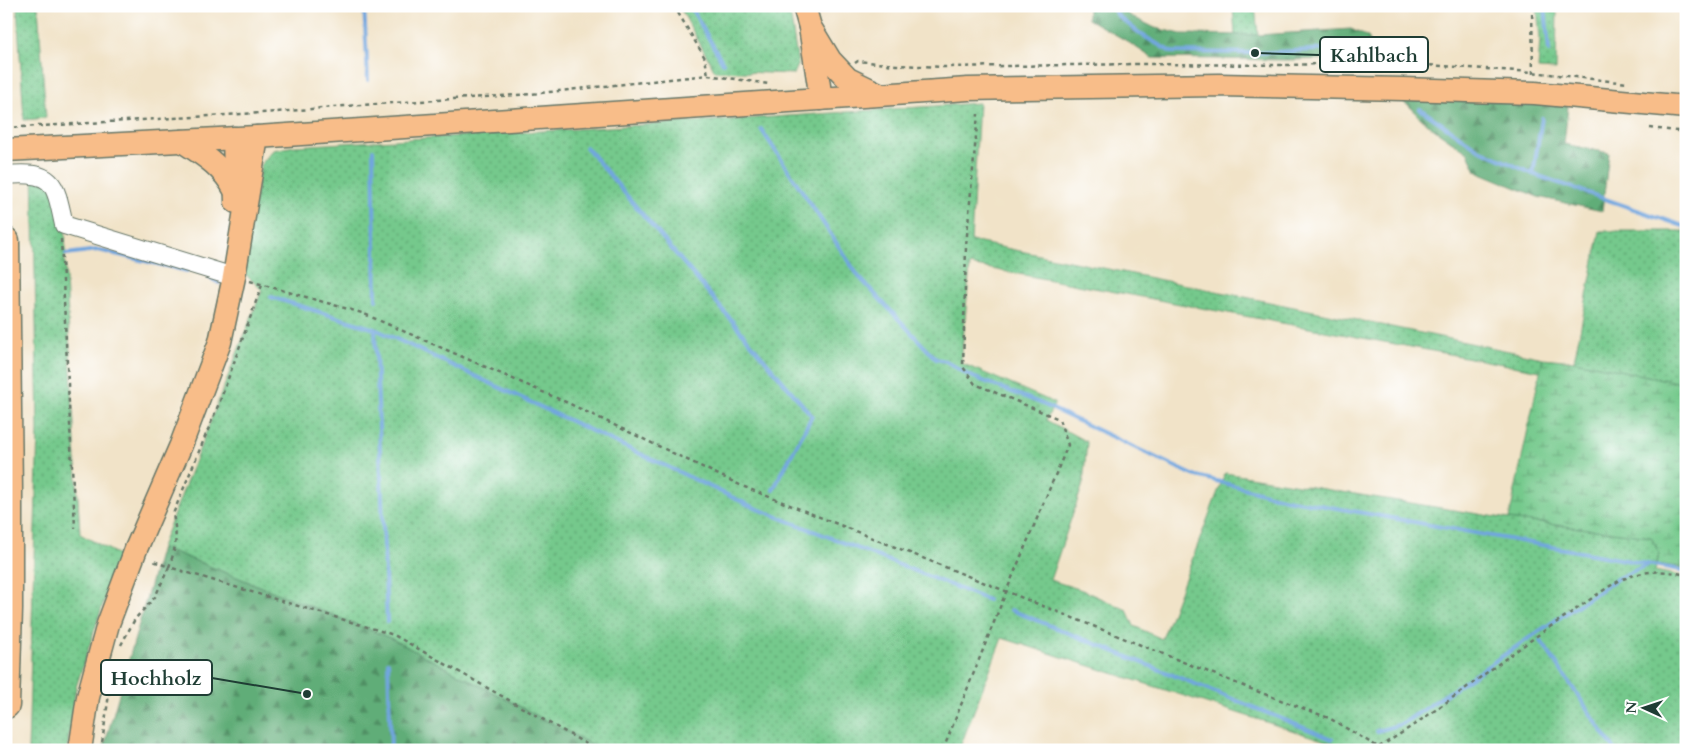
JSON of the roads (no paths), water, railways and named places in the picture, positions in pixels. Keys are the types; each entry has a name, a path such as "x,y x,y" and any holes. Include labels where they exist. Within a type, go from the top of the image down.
{"highway":[{"path":"6,241 9,609 6,705"}],"main road":[{"path":"807,17 830,60 848,79 880,94"},
{"path":"807,17 821,98"},
{"path":"6,150 257,137 968,89 1228,85 1535,93 1686,107"},
{"path":"80,750 88,697 108,624 136,549 181,445 220,342 234,277 257,137"},
{"path":"234,138 238,248"},
{"path":"182,141 215,163 236,190"}],"street":[{"path":"6,175 26,174 46,178 52,183 60,204 64,225 234,277"}],"waterway":[{"path":"364,6 368,80"},
{"path":"690,6 723,63"},
{"path":"1111,6 1119,17 1142,35 1171,52 1255,53 1351,48"},
{"path":"1545,6 1549,51"},
{"path":"1420,109 1480,150 1533,174 1686,227"},
{"path":"1533,174 1542,118"},
{"path":"761,129 859,277 936,359 946,361 968,375 1040,403 1193,475 1286,499 1686,571"},
{"path":"586,147 812,416 773,490"},
{"path":"373,150 376,300"},
{"path":"66,254 98,250 187,271"},
{"path":"210,278 219,283"},
{"path":"271,297 375,329 753,507 988,600"},
{"path":"375,329 387,622"},
{"path":"1377,731 1402,724 1618,578 1647,565"},
{"path":"1011,610 1332,739"},
{"path":"1541,641 1615,750"},
{"path":"388,662 391,750"}],"place":[{"name":"Kahlbach","path":"1255,53"},
{"name":"Hochholz","path":"307,694"}]}
